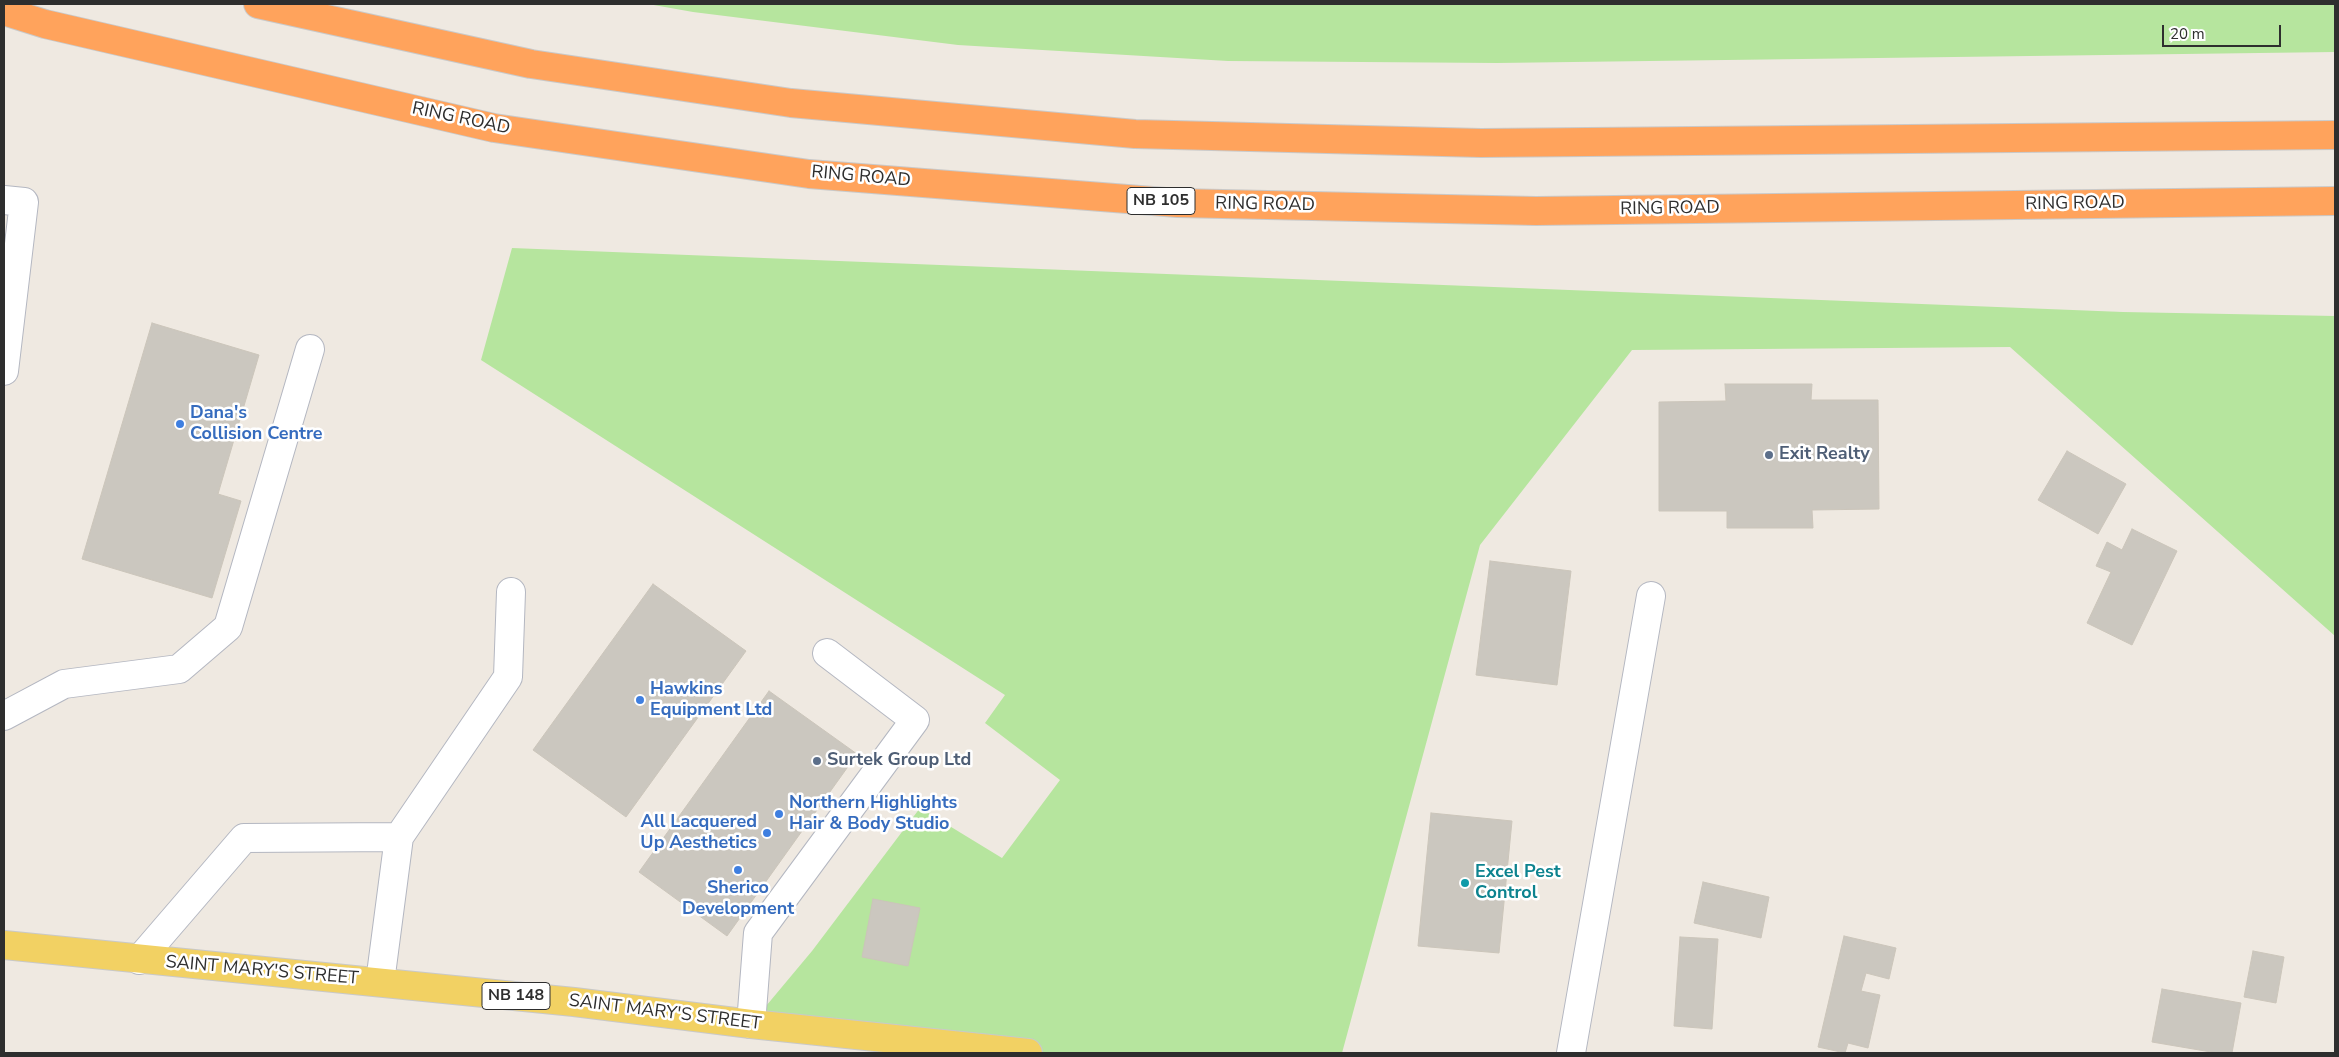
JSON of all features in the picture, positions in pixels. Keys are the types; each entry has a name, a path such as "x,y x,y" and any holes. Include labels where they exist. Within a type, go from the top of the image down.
{"highway":[{"path":"258,4 531,64 782,102 1135,134 1481,143 2335,136"},
{"name":"RING ROAD","path":"4,11 45,24 494,128 809,174 1178,203 1536,211 2335,201"}],"main road":[{"name":"SAINT MARY'S STREET","path":"4,945 574,1002 752,1024 1028,1053"}],"lane":[{"path":"4,200 24,202 4,371"},
{"path":"4,716 64,684 179,669 228,627 310,348"},
{"path":"380,982 399,837 508,677 511,592"},
{"path":"1571,1053 1651,596"},
{"path":"752,1024 758,933 915,720 827,653"},
{"path":"139,960 244,838 399,837"}],"green space":[{"path":"648,4 2335,4 2335,52 1497,63 1228,61 958,45 693,12"},
{"path":"512,248 2123,312 2335,316 2335,636 2010,347 1632,350 1480,545 1342,1053 1028,1053 751,1024 812,951 920,808 1002,858 1060,780 985,723 1005,695 481,360"}],"building":[{"name":"Dana's Collision Centre","path":"152,323 259,355 218,494 241,501 212,598 82,559"},
{"name":"Exit Realty","path":"1725,384 1812,384 1811,400 1878,400 1879,509 1812,510 1813,528 1727,528 1727,511 1659,511 1659,402 1726,401"},
{"path":"2067,451 2126,484 2098,534 2038,500"},
{"path":"2132,529 2177,551 2132,645 2087,623 2111,572 2096,566 2107,542 2122,550"},
{"path":"1490,561 1571,571 1557,685 1476,675"},
{"name":"Hawkins Equipment Ltd","path":"653,584 746,651 626,817 533,750"},
{"path":"769,691 857,754 727,936 639,872"},
{"name":"Excel Pest Control","path":"1431,813 1512,821 1499,953 1418,946"},
{"path":"1703,882 1769,897 1761,938 1694,923"},
{"path":"873,899 920,908 908,966 862,957"},
{"path":"1844,936 1896,948 1889,979 1866,973 1861,991 1880,995 1868,1048 1848,1043 1845,1053 1818,1047"},
{"path":"1680,937 1718,939 1712,1029 1674,1026"},
{"path":"2253,951 2284,957 2276,1003 2244,997"},
{"path":"2162,989 2241,1003 2232,1053 2217,1053 2152,1042"}],"place":[{"name":"Dana's Collision Centre","path":"180,424"},
{"name":"Exit Realty","path":"1769,455"},
{"name":"Hawkins Equipment Ltd","path":"640,700"},
{"name":"Surtek Group Ltd","path":"817,761"},
{"name":"Northern Highlights Hair & Body Studio","path":"779,814"},
{"name":"All Lacquered Up Aesthetics","path":"767,833"},
{"name":"Sherico Development","path":"738,870"},
{"name":"Excel Pest Control","path":"1465,883"}]}
